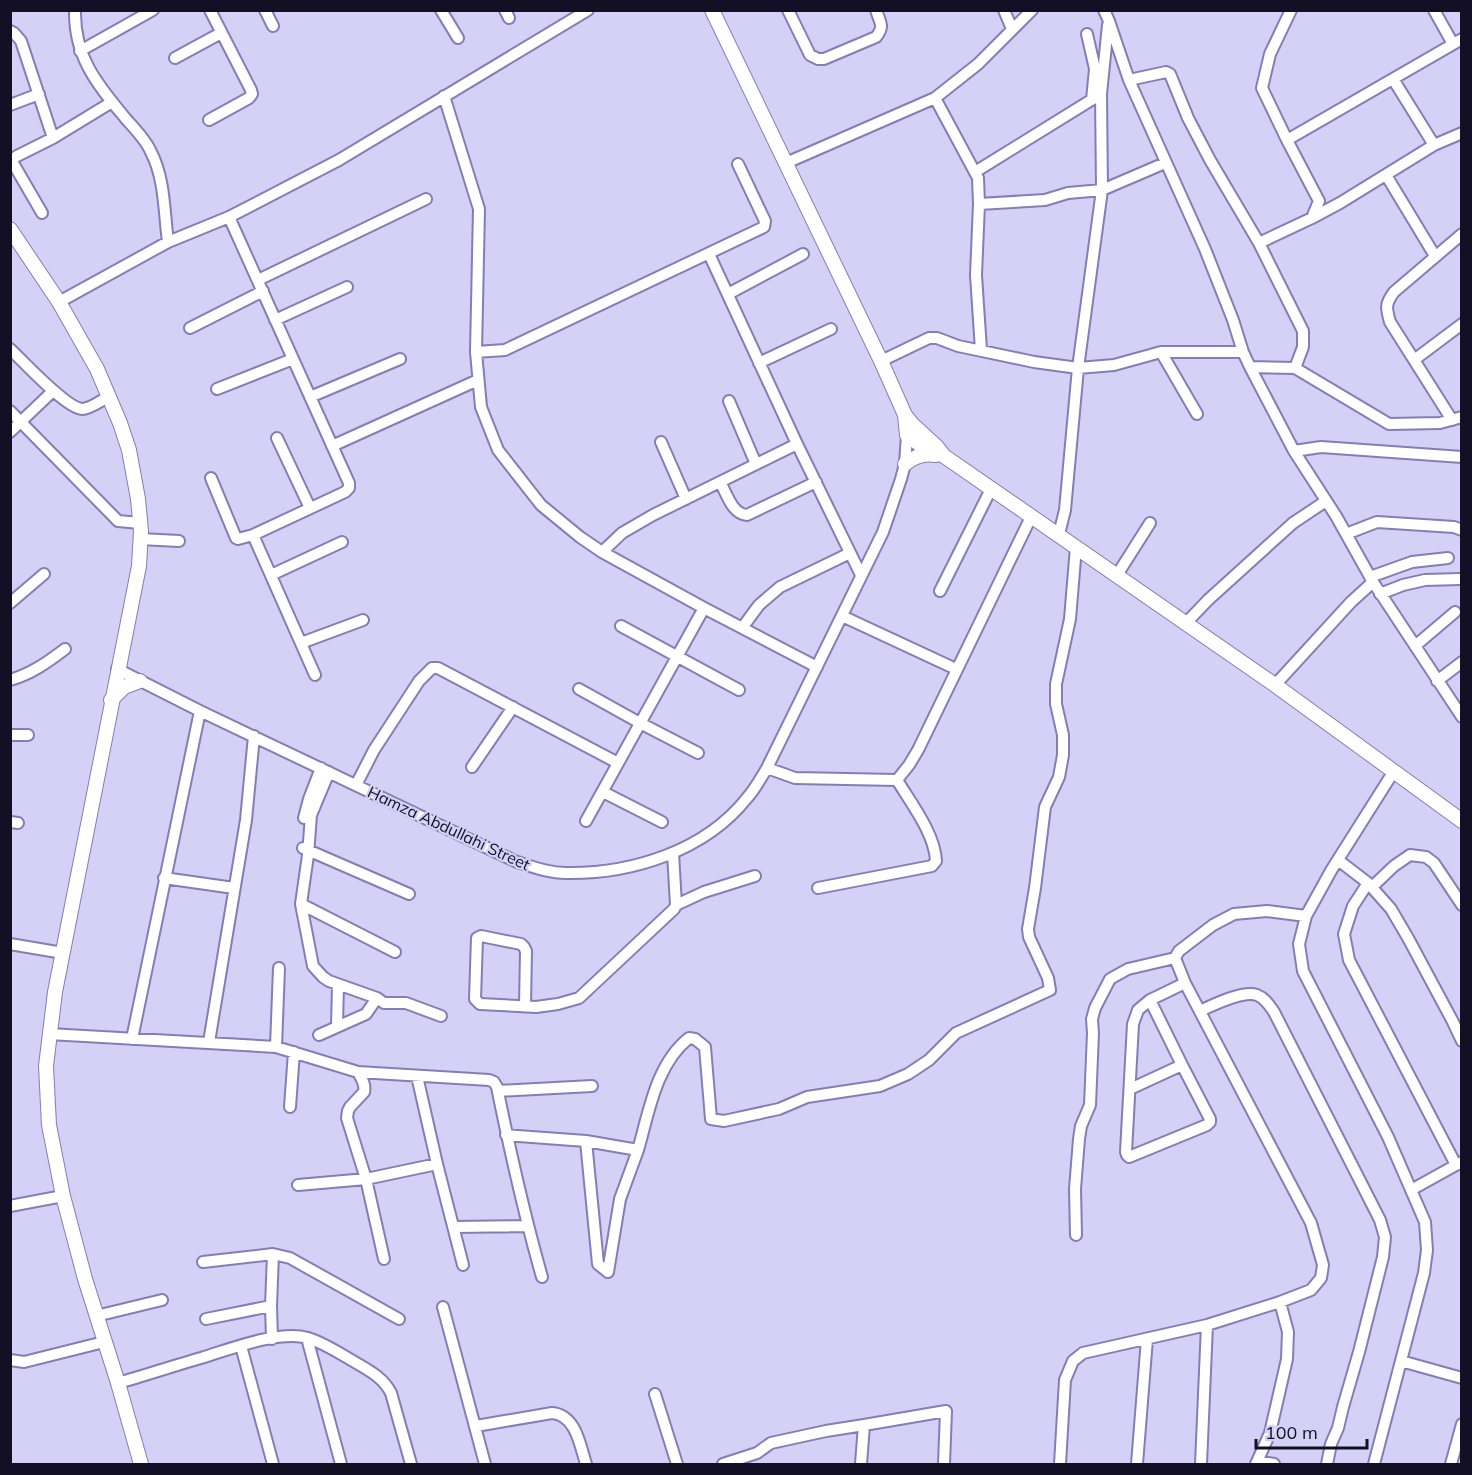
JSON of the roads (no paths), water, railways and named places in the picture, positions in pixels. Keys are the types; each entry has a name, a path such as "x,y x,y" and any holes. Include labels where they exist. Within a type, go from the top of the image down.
{"main road":[{"path":"712,10 905,415 937,447 938,455"},
{"path":"12,233 59,302 97,369 120,423 136,482 140,523 139,566 55,992 46,1066 49,1125 63,1196 85,1279 141,1464"},
{"path":"905,415 907,435"},
{"path":"907,435 922,434"},
{"path":"907,435 1059,534 1275,685 1461,821"},
{"path":"905,464 922,454 938,455"},
{"path":"111,700 124,687 140,681"}],"street":[{"path":"75,10 80,51 92,76 151,150 159,172 168,242"},
{"path":"209,120 249,98 252,94 210,10"},
{"path":"265,10 273,26"},
{"path":"441,10 458,38"},
{"path":"59,302 168,242 229,217 339,160 588,10"},
{"path":"788,10 810,55 824,59 876,38 881,31 881,25 876,10"},
{"path":"1004,10 1012,29"},
{"path":"786,163 935,98 978,64 1032,10"},
{"path":"1291,10 1270,54 1262,88 1319,201"},
{"path":"1287,140 1457,42 1434,10"},
{"path":"80,51 152,11"},
{"path":"1106,16 1129,80 1204,249 1250,367 1294,451 1380,594 1461,717"},
{"path":"1097,97 1106,16"},
{"path":"10,31 21,41 53,138"},
{"path":"175,58 222,33"},
{"path":"1059,534 1065,510 1078,368 1102,190 1095,69 1087,34"},
{"path":"1129,80 1166,72 1170,74 1188,118 1259,243 1303,331 1303,347 1295,368"},
{"path":"1393,79 1434,145"},
{"path":"10,105 39,94"},
{"path":"444,96 479,209 476,352 478,380 481,406 498,450 541,505 580,537 602,552 817,668"},
{"path":"975,172 1097,97"},
{"path":"935,98 978,178 976,275 981,350"},
{"path":"42,213 13,163 13,159 112,102"},
{"path":"1259,243 1340,203 1434,145 1461,134"},
{"path":"979,204 1045,200 1068,193 1102,190 1165,163"},
{"path":"476,352 505,350 764,227 766,224 738,164"},
{"path":"1386,175 1435,256"},
{"path":"258,280 426,199"},
{"path":"1319,201 1340,203"},
{"path":"1312,218 1319,201"},
{"path":"211,478 236,538 241,539 253,536 349,488 349,483 229,217"},
{"path":"1250,367 1295,368 1389,424 1440,423 1457,418 1414,360 1390,322 1386,310 1387,301 1394,292 1461,234"},
{"path":"709,254 861,575"},
{"path":"728,294 803,254"},
{"path":"275,320 347,287"},
{"path":"190,328 262,291"},
{"path":"1414,360 1461,324"},
{"path":"759,363 831,329"},
{"path":"881,361 929,338 1034,362 1078,368 1114,366 1161,352 1243,352"},
{"path":"10,349 53,391 75,408 85,409 108,397"},
{"path":"1161,352 1197,414"},
{"path":"217,388 293,359"},
{"path":"310,398 400,359"},
{"path":"332,446 478,380"},
{"path":"10,432 53,391"},
{"path":"729,401 756,464"},
{"path":"10,411 118,521 140,523"},
{"name":"Hamza Abdullahi Street","path":"117,669 517,862 541,870 565,873 605,871 641,864 673,853 710,832 747,798 768,768 883,532 905,464 907,435"},
{"path":"277,438 310,508"},
{"path":"661,442 686,499"},
{"path":"602,552 622,533 797,444"},
{"path":"1294,451 1321,447 1461,457"},
{"path":"720,482 736,511 747,515 816,482"},
{"path":"940,591 991,489"},
{"path":"1186,623 1293,523 1326,501"},
{"path":"897,780 918,750 1031,517"},
{"path":"1346,534 1377,522 1454,527 1461,530"},
{"path":"1117,575 1150,523"},
{"path":"253,536 315,675"},
{"path":"140,539 178,541"},
{"path":"271,575 342,542"},
{"path":"586,1141 598,1264 609,1272 620,1199 638,1150 658,1080 678,1047 689,1038 695,1039 705,1047 711,1119 724,1121 779,1109 807,1097 880,1086 908,1074 929,1060 956,1033 1050,990 1048,978 1029,937 1028,929 1045,807 1059,777 1063,755 1063,735 1056,704 1056,684 1070,619 1077,547"},
{"path":"742,628 759,605 780,587 850,553"},
{"path":"1275,685 1371,579 1412,562 1448,558"},
{"path":"10,603 44,574"},
{"path":"1380,594 1425,580 1460,579"},
{"path":"586,821 704,608"},
{"path":"1415,646 1455,612"},
{"path":"842,616 956,669"},
{"path":"301,644 363,620"},
{"path":"621,626 739,690"},
{"path":"10,680 23,676 48,662 65,649"},
{"path":"1437,681 1461,662"},
{"path":"356,784 374,750 418,681 432,668 438,668 618,763"},
{"path":"579,689 698,753"},
{"path":"472,767 513,707"},
{"path":"132,1039 200,711"},
{"path":"10,735 28,735"},
{"path":"209,1042 246,820 254,736"},
{"path":"768,768 795,778 897,780"},
{"path":"325,770 311,815 301,904 313,966 323,977 338,985 384,1003 405,1003 441,1016"},
{"path":"1374,1464 1424,1273 1427,1250 1425,1222 1388,1137 1303,971 1299,944 1306,916 1394,771"},
{"path":"818,888 932,866 936,861 936,854 927,830 897,780"},
{"path":"603,792 662,822"},
{"path":"306,851 409,894"},
{"path":"673,853 676,905"},
{"path":"1412,1190 1459,1164 1349,960 1344,934 1353,906 1370,885 1410,855 1426,857 1434,863 1461,905"},
{"path":"1338,860 1370,885 1391,909 1452,1020 1461,1041"},
{"path":"525,1006 526,951 524,946 481,936 477,938 475,999 480,1004 536,1007 579,998 676,905 704,891 755,876"},
{"path":"165,878 234,888"},
{"path":"301,904 395,952"},
{"path":"1076,1235 1075,1190 1081,1126 1090,1105 1092,1020 1095,1008 1110,979 1128,969 1175,958 1179,951 1213,925 1234,914 1267,911 1306,916"},
{"path":"10,944 63,953"},
{"path":"1060,1464 1065,1380 1073,1361 1083,1353 1207,1325 1280,1302 1311,1290 1321,1278 1323,1265 1311,1223 1185,982 1175,958"},
{"path":"276,1047 279,968"},
{"path":"1150,1000 1210,1122 1129,1157 1126,1152 1133,1024 1138,1010 1150,1000 1185,982"},
{"path":"337,1026 338,985"},
{"path":"1200,1011 1245,994 1256,994 1266,1001 1274,1012 1380,1220 1385,1237 1383,1257 1365,1331 1327,1464"},
{"path":"319,1035 366,1014 377,999"},
{"path":"49,1034 276,1047 358,1072 494,1082 498,1091 527,1226 542,1277"},
{"path":"290,1107 294,1052"},
{"path":"1130,1089 1182,1065"},
{"path":"358,1072 365,1088 348,1111 347,1118 366,1179 384,1259"},
{"path":"417,1076 463,1264"},
{"path":"498,1091 592,1086"},
{"path":"506,1135 586,1141 638,1150"},
{"path":"298,1185 366,1179 437,1164"},
{"path":"10,1206 63,1196"},
{"path":"454,1227 527,1226"},
{"path":"203,1262 273,1254 290,1258 399,1319"},
{"path":"272,1338 273,1254"},
{"path":"96,1316 162,1300"},
{"path":"1274,1464 1257,1463 1270,1433 1287,1359 1288,1332 1280,1302"},
{"path":"206,1319 271,1306"},
{"path":"443,1307 485,1464"},
{"path":"1201,1464 1207,1325"},
{"path":"118,1383 272,1338 307,1338 329,1347 360,1365 387,1385 411,1464"},
{"path":"307,1338 341,1464"},
{"path":"1137,1464 1147,1339"},
{"path":"10,1360 24,1362 105,1342"},
{"path":"241,1346 273,1464"},
{"path":"1401,1361 1461,1378"},
{"path":"655,1394 677,1464"},
{"path":"723,1464 757,1453 771,1443 826,1431 946,1411 944,1464"},
{"path":"476,1426 560,1414 572,1425 586,1464"},
{"path":"1451,1464 1461,1424"},
{"path":"861,1464 864,1425"}]}
